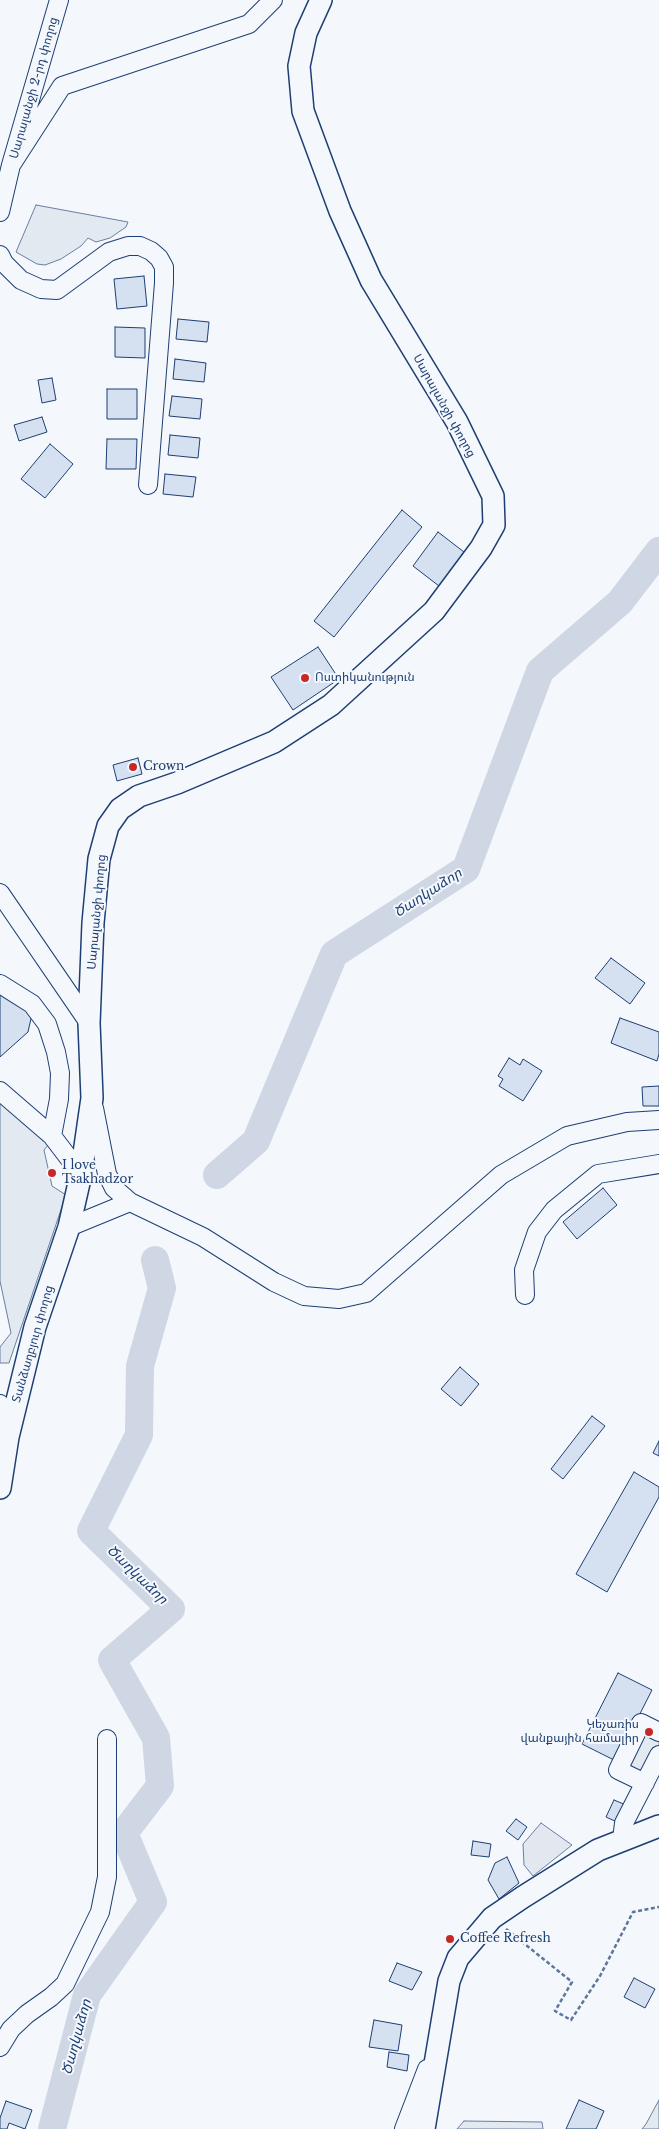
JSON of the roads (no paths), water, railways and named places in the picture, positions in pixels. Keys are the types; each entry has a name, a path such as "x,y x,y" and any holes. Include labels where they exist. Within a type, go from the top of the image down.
{"main road":[{"name":"Սարալանջի փողոց","path":"81,1174 92,1098 89,1023 93,924 100,859 108,826 120,810 139,796 177,783 274,742 331,705 434,611 481,548 494,525 492,496 457,422 371,280 340,210 303,112 300,66 306,33 321,0"},
{"name":"Տանձաղբյուր փողոց","path":"0,1488 8,1437 35,1327 69,1227 81,1174"},
{"path":"424,2129 448,1981 458,1958 492,1918 598,1850 659,1826"}],"street":[{"name":"Սարալանջի 2-րդ փողոց","path":"0,212 5,165 59,0"},
{"path":"5,165 62,86 249,24 273,0"},
{"path":"0,256 4,263 21,280 41,289 57,290 109,252 128,246 140,246 151,251 159,258 164,267 164,283 148,486"},
{"path":"0,893 89,1023"},
{"path":"0,984 32,1004 47,1024 60,1073 59,1099 52,1136"},
{"path":"0,1091 52,1136 81,1174"},
{"path":"92,1098 107,1174 114,1188 130,1202 203,1238 274,1282 304,1296 339,1299 366,1293 501,1175 567,1136 627,1122 659,1120"},
{"path":"525,1295 524,1270 537,1232 554,1210 598,1174 659,1164"},
{"path":"69,1227 130,1202"},
{"path":"0,1404 8,1437"},
{"path":"645,1783 618,1770 641,1723 659,1732"},
{"path":"0,2047 21,2019 65,1984 100,1912 107,1877 107,1739"},
{"path":"622,1840 624,1823 659,1755"},
{"path":"404,2129 442,2026"}],"waterway":[{"name":"Ծաղկաձոր","path":"217,1175 256,1141 334,954 466,869 540,671 620,602 659,551"},
{"name":"Ծաղկաձոր","path":"52,2129 87,1995 153,1902 124,1833 160,1786 156,1738 112,1660 171,1609 91,1531 139,1435 140,1366 162,1288 155,1260"}],"place":[{"name":"Ոստիկանություն","path":"305,678"},
{"name":"Crown","path":"133,767"},
{"name":"I love Tsakhadzor","path":"52,1173"},
{"name":"Կեչառիս վանքային համալիր","path":"649,1732"},
{"name":"Coffee Refresh","path":"450,1939"}]}
